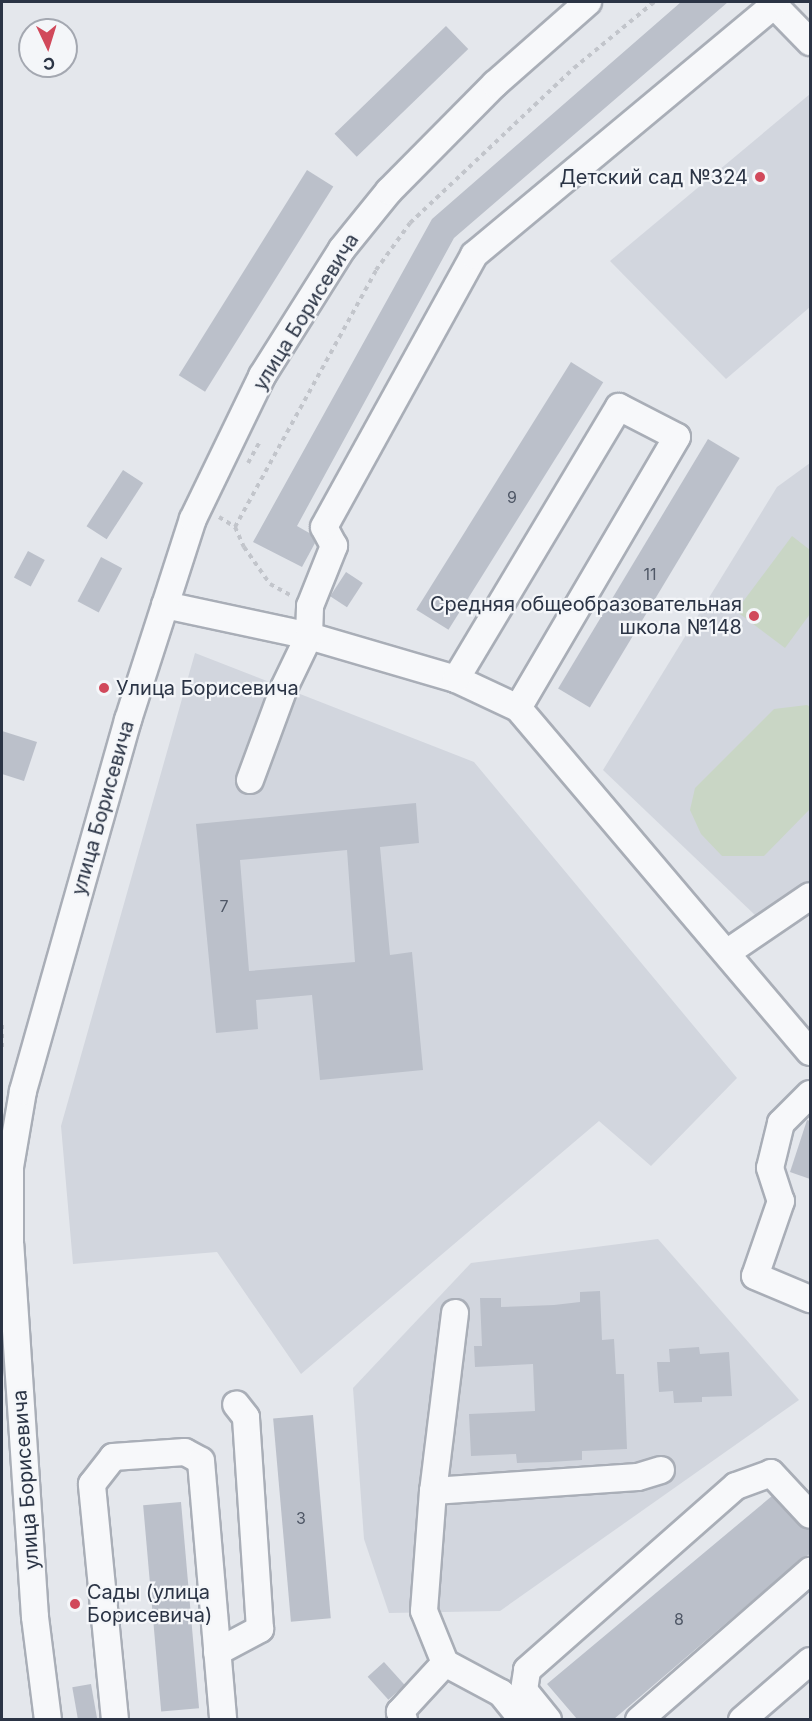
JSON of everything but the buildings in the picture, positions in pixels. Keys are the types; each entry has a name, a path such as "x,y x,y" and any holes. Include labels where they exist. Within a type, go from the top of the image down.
{"street":[{"name":"улица Борисевича","path":"48,1719 35,1617 10,1245 10,1167 22,1091 128,720 194,519 262,376 342,249 389,191 487,92 588,2"},
{"path":"250,780 284,688 309,636 310,606 334,546 324,527 474,255 772,3 810,42"},
{"path":"456,679 619,407 678,437 518,708"},
{"path":"165,605 309,636 456,679 518,708 728,952 810,1052"},
{"path":"728,952 810,896"},
{"path":"810,1094 781,1122 770,1168 781,1201 755,1276 810,1299"},
{"path":"455,1313 433,1491 424,1611 445,1663 501,1693 524,1719"},
{"path":"217,1652 260,1629 246,1417 236,1404"},
{"path":"116,1719 92,1484 113,1457 185,1452 201,1461 223,1719"},
{"path":"433,1491 638,1477 661,1470"},
{"path":"548,1719 524,1690 527,1670 736,1486 771,1473 810,1515"},
{"path":"639,1719 810,1571"},
{"path":"742,1719 810,1661"},
{"path":"404,1719 400,1712 445,1663"}],"path":[{"path":"235,527 376,270 410,223 574,68 654,2"},
{"path":"222,519 235,527 244,547 270,584 310,606"},
{"path":"2,1025 2,1047"}],"shaded area":[{"name":"Детский сад №324","path":"810,94 810,307 726,379 610,261"},
{"name":"Средняя общеобразовательная школа №148","path":"810,463 810,882 756,916 603,770 777,487"},
{"path":"195,653 474,762 737,1078 651,1166 599,1121 301,1374 217,1252 73,1264 61,1126"},
{"path":"658,1239 799,1400 500,1611 389,1613 364,1539 353,1388 471,1263"}],"green space":[{"path":"792,536 810,550 810,614 785,648 736,611"},
{"path":"807,705 810,707 810,809 764,856 722,856 701,834 690,810 695,788 774,709"}],"place":[{"name":"Детский сад №324","path":"760,177"},
{"name":"Средняя общеобразовательная школа №148","path":"754,616"},
{"name":"Улица Борисевича","path":"104,688"},
{"name":"Сады (улица Борисевича)","path":"75,1604"}]}
